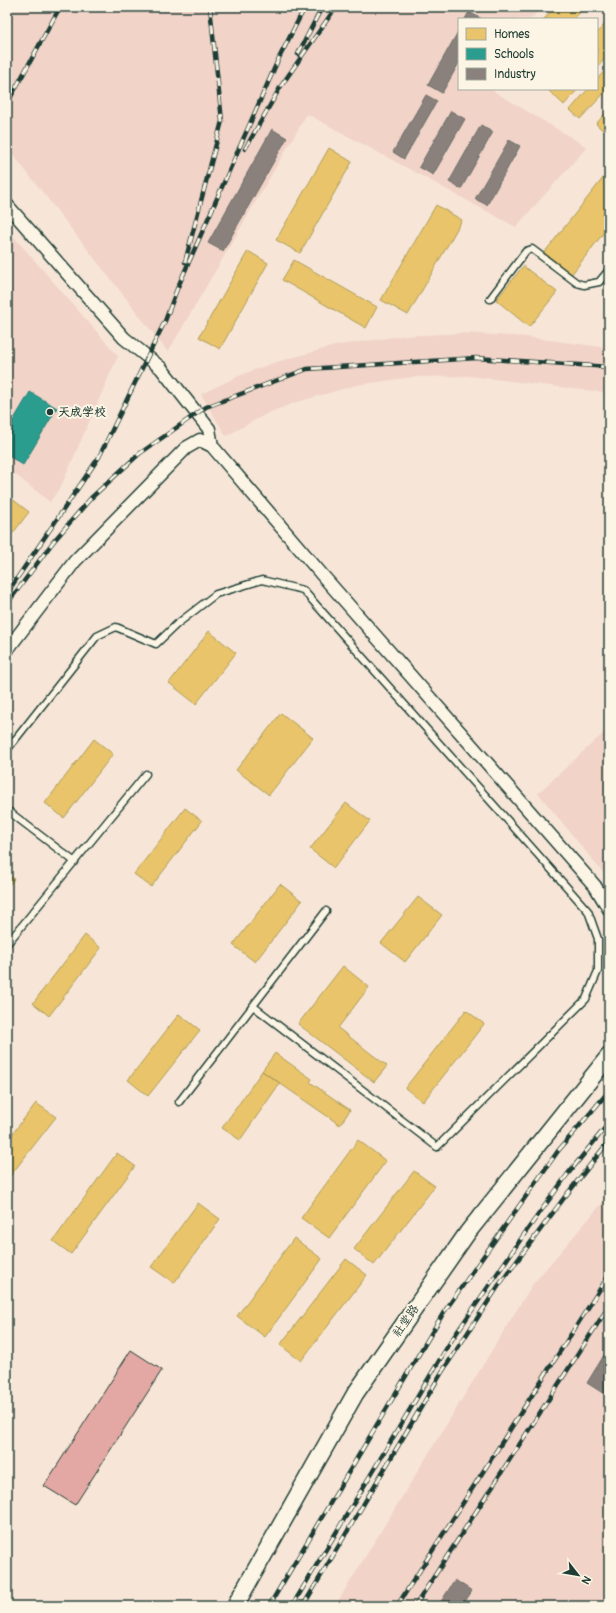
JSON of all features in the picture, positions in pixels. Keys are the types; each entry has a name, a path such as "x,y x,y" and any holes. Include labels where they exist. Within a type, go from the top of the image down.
{"street":[{"path":"7,205 124,338 161,368 209,429 212,446"},
{"path":"7,650 75,560 186,448 200,440 212,446 328,582 595,886 609,909"},
{"name":"社堂路","path":"235,1606 355,1394 468,1232 609,1056"}],"lane":[{"path":"490,299 526,251 532,249 577,283 584,285 599,282 609,270"},
{"path":"7,750 97,636 116,627 156,644 177,624 216,594 262,580 303,590 588,911 598,939 598,971 586,999 437,1147 253,1006"},
{"path":"7,944 146,774"},
{"path":"7,810 75,862"},
{"path":"179,1102 326,911"}],"shaded area":[{"path":"7,7 542,7 532,18 458,18 458,90 492,90 587,147 516,227 307,114 168,352 7,147"},
{"name":"天成学校","path":"7,229 118,356 62,484 50,502 7,468"},
{"path":"464,333 527,337 609,348 609,393 469,376 413,377 357,385 297,402 268,413 226,436 201,394 241,375 273,363 338,345 401,336"},
{"path":"609,728 609,880 538,793"},
{"path":"609,1195 609,1606 335,1606 532,1285"}],"building: Homes":[{"path":"555,7 585,7 575,18 545,18"},
{"path":"609,19 609,54 598,67 598,32"},
{"path":"609,66 609,88 580,119 570,110 587,90 598,90 598,78"},
{"path":"548,90 577,90 564,105"},
{"path":"609,109 609,131 607,134 596,124"},
{"path":"329,148 352,162 300,253 276,240"},
{"path":"607,173 609,174 609,226 571,275 544,253"},
{"path":"436,205 462,220 408,315 381,300"},
{"path":"248,251 268,263 220,349 199,337"},
{"path":"294,260 377,307 366,328 282,280"},
{"path":"523,266 557,292 529,327 496,300"},
{"path":"7,495 29,512 7,541"},
{"path":"209,631 236,653 196,704 169,683"},
{"path":"281,713 313,738 269,795 236,770"},
{"path":"94,739 113,754 64,818 45,803"},
{"path":"346,803 370,821 334,868 310,849"},
{"path":"185,808 202,821 151,887 134,874"},
{"path":"7,873 14,879 7,887"},
{"path":"280,884 302,901 255,962 233,945"},
{"path":"418,897 442,915 405,962 381,943"},
{"path":"85,935 101,948 49,1016 33,1003"},
{"path":"343,966 369,987 338,1028 387,1066 374,1082 298,1024"},
{"path":"466,1010 484,1024 423,1102 405,1088"},
{"path":"179,1014 200,1030 148,1096 128,1080"},
{"path":"275,1053 312,1079 310,1082 350,1110 340,1125 262,1071"},
{"path":"262,1071 280,1083 240,1140 222,1128"},
{"path":"36,1103 56,1117 7,1180 7,1141"},
{"path":"358,1140 386,1161 329,1238 301,1218"},
{"path":"117,1153 135,1166 71,1254 53,1241"},
{"path":"414,1171 435,1186 374,1265 354,1249"},
{"path":"198,1203 220,1219 174,1283 151,1267"},
{"path":"294,1238 322,1259 265,1337 237,1316"},
{"path":"346,1259 367,1275 301,1361 280,1345"}],"building: Schools":[{"path":"30,392 57,408 23,465 7,455 7,431"}],"building: Industry":[{"path":"469,12 480,18 466,18"},
{"path":"458,32 458,65 442,93 428,85"},
{"path":"426,95 437,101 404,159 393,152"},
{"path":"451,111 465,119 433,175 419,167"},
{"path":"481,125 493,132 461,189 449,182"},
{"path":"272,129 287,138 223,251 208,243"},
{"path":"509,140 520,146 487,205 475,199"},
{"path":"609,1347 609,1397 587,1383"},
{"path":"455,1580 472,1591 462,1606 438,1606"}],"building: Other":[{"path":"131,1350 162,1370 75,1505 44,1486"}],"railway":[{"path":"7,104 60,7"},
{"path":"185,262 222,121 210,7"},
{"path":"7,593 99,457 165,321 177,289 278,60 305,7"},
{"path":"298,54 322,7"},
{"path":"245,149 281,86 336,7"},
{"path":"7,604 53,542 91,498 139,454 206,407 307,369 476,358 609,367"},
{"path":"269,1606 444,1312 558,1151 609,1091"},
{"path":"292,1606 451,1341 525,1233 567,1175 609,1123"},
{"path":"303,1606 442,1372 499,1285 609,1141"},
{"path":"397,1606 609,1275"},
{"path":"415,1606 609,1306"}],"place":[{"name":"天成学校","path":"50,412"}]}
